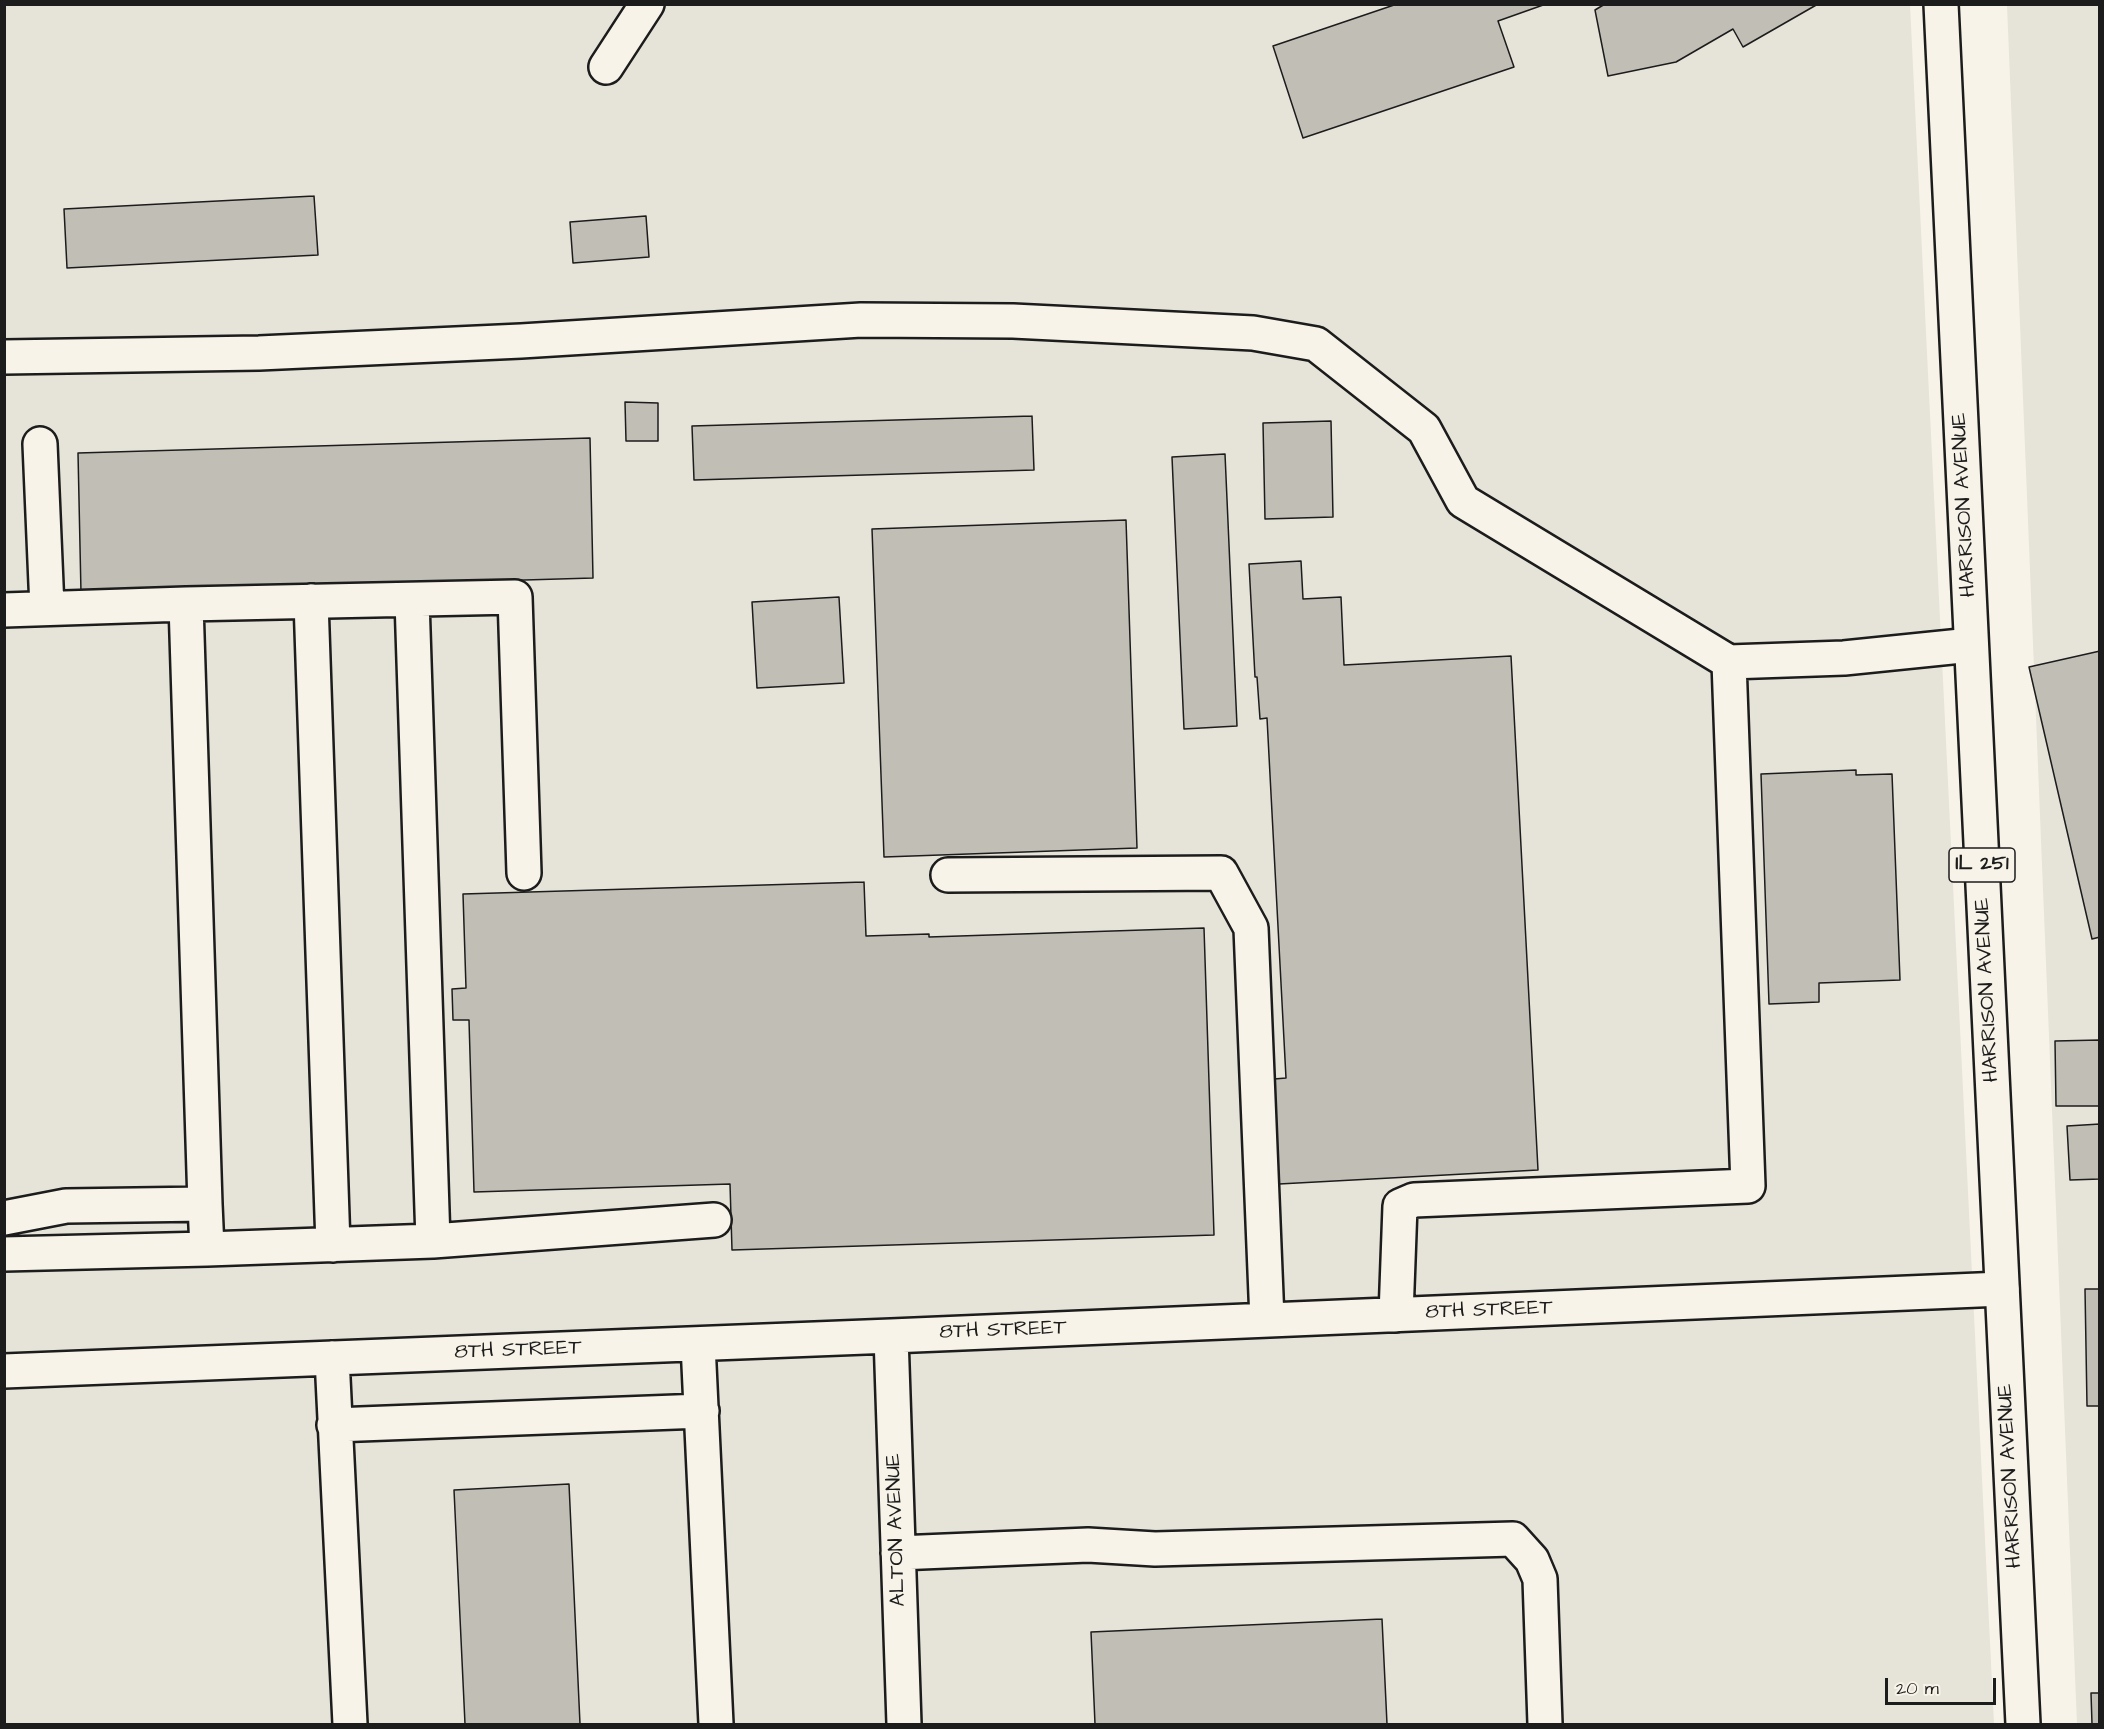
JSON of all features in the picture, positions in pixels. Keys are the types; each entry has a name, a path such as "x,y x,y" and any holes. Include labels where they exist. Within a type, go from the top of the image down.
{"street":[{"path":"606,67 647,4"},
{"name":"HARRISON AVENUE","path":"1941,4 2023,1725"},
{"path":"4,357 259,353 520,341 861,320 1013,321 1253,333 1316,344 1424,429 1463,501 1730,662 1844,658 1971,645"},
{"path":"40,444 47,608"},
{"path":"4,610 515,597 524,873"},
{"path":"412,600 433,1241"},
{"path":"311,601 333,1245"},
{"path":"186,604 207,1249"},
{"path":"1396,1315 1400,1206 1414,1200 1748,1186 1730,662"},
{"path":"948,875 1221,873 1251,928 1267,1320"},
{"path":"4,1218 66,1206 206,1204"},
{"path":"4,1254 433,1241 714,1220"},
{"name":"8TH STREET","path":"4,1371 2002,1289"},
{"name":"ALTON AVENUE","path":"891,1336 904,1725"},
{"path":"699,1344 716,1725"},
{"path":"332,1358 350,1725"},
{"path":"334,1425 702,1411"},
{"path":"898,1553 1088,1545 1155,1549 1513,1539 1532,1560 1540,1580 1545,1725"}],"shaded area":[{"path":"5,5 1910,5 1994,1724 5,1724"},
{"path":"2007,5 2099,5 2099,1724 2077,1724"}],"building":[{"path":"1397,4 1546,4 1498,21 1514,67 1303,138 1273,46"},
{"path":"1605,4 1818,4 1743,47 1733,29 1676,62 1608,76 1595,10"},
{"path":"314,196 318,255 67,268 64,209"},
{"path":"646,216 649,257 573,263 570,222"},
{"path":"625,402 658,403 658,441 626,441"},
{"path":"1032,416 1034,470 694,480 692,426"},
{"path":"1331,421 1333,517 1265,519 1263,423"},
{"path":"590,438 593,578 81,593 78,453"},
{"path":"1225,454 1237,726 1184,729 1172,457"},
{"path":"1126,520 1137,848 884,857 872,529"},
{"path":"1301,561 1303,599 1341,597 1344,665 1511,656 1538,1170 1279,1184 1274,1079 1286,1078 1267,718 1260,719 1257,677 1255,677 1249,564"},
{"path":"839,597 844,683 757,688 752,602"},
{"path":"2100,651 2100,937 2092,939 2029,667"},
{"path":"1856,770 1856,775 1892,774 1900,980 1819,983 1819,1002 1769,1004 1761,774"},
{"path":"864,882 866,936 929,934 929,937 1204,928 1214,1235 732,1250 730,1184 474,1192 469,1020 453,1020 452,989 466,988 463,894"},
{"path":"2100,1040 2100,1106 2056,1106 2055,1041"},
{"path":"2100,1124 2100,1179 2070,1180 2067,1126"},
{"path":"2085,1289 2100,1289 2100,1406 2087,1406"},
{"path":"569,1484 580,1724 465,1724 454,1490"},
{"path":"1382,1619 1387,1724 1095,1724 1091,1632"},
{"path":"2091,1693 2100,1693 2100,1724 2092,1724"}]}
